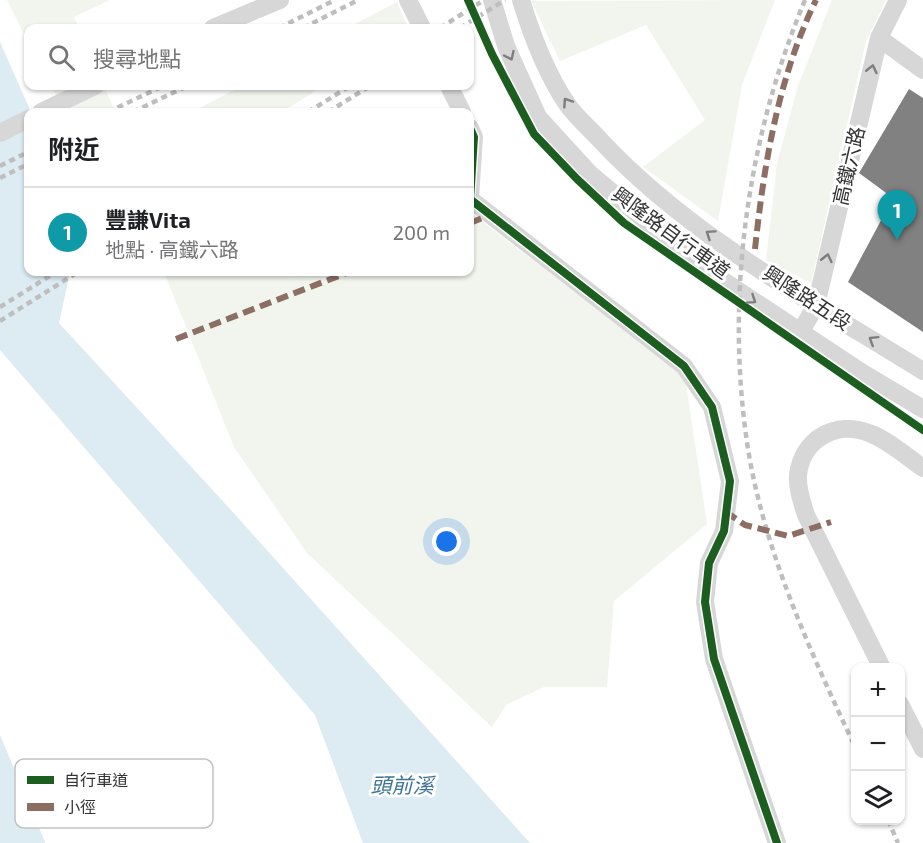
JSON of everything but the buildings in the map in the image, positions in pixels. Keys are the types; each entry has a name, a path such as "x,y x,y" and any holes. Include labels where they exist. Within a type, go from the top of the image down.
{"street":[{"path":"215,24 258,0"},
{"path":"223,24 280,0"},
{"path":"408,0 420,24"},
{"name":"興隆路五段","path":"492,0 506,46 538,117 590,174 695,262 800,333 923,409"},
{"name":"興隆路五段","path":"521,0 533,38 567,105 624,165 688,219 816,304 923,371"},
{"name":"高鐵六路","path":"800,333 816,304 879,38 898,0"},
{"path":"879,38 923,70"},
{"path":"49,108 87,90"},
{"path":"451,90 460,108"},
{"path":"0,133 24,121"},
{"path":"474,202 684,366 712,407 730,481 724,531 709,563 705,602 714,659 777,843"},
{"path":"880,663 806,515 799,495 798,476 802,459 810,446 821,436 834,429 850,428 870,433 923,468"},
{"path":"905,714 923,749"}],"shaded area":[{"path":"7,0 110,0 74,17 77,24 24,24 24,34"},
{"path":"775,0 742,85 718,221 643,167 705,120 646,25 560,61 531,1"},
{"path":"832,0 886,0 866,41 811,283 766,260 777,163 798,86"},
{"path":"397,2 406,24 355,24"},
{"path":"53,90 106,90 113,108 64,108"},
{"path":"234,90 317,90 288,108 200,108"},
{"path":"474,215 685,377 707,524 614,601 607,687 544,687 506,705 492,727 307,553 234,447 166,276 474,276"}],"water":[{"name":"頭前溪","path":"0,42 29,108 24,108 24,276 69,276 59,323 230,509 530,843 363,843 315,715 0,350"},
{"path":"0,735 15,771 15,828 39,828 45,843 0,843"}],"railway":[{"path":"287,24 335,0"},
{"path":"311,24 358,0"},
{"path":"446,24 484,0"},
{"path":"466,24 505,0"},
{"path":"805,0 768,109 755,166 740,281 739,340 742,398 749,455 757,493 779,569 823,678 851,738"},
{"path":"116,108 155,90"},
{"path":"141,108 179,90"},
{"path":"314,108 344,90"},
{"path":"334,108 364,90"},
{"path":"0,166 24,154"},
{"path":"0,178 24,166"},
{"path":"0,307 50,276"},
{"path":"0,321 72,276"},
{"path":"890,825 898,843"}],"marked path":[{"path":"755,249 768,153 782,91 816,0"},
{"path":"474,221 490,215"},
{"path":"176,339 339,276"},
{"path":"726,512 745,525 788,536 831,522"}],"cycle path":[{"name":"興隆路自行車道","path":"468,0 492,54 534,134 577,179 624,223 923,430"},
{"path":"474,202 684,366 712,407 730,481 724,531 709,563 705,602 714,659 777,843"}],"place":[{"name":"豐謙Vita","path":"897,240"}]}
